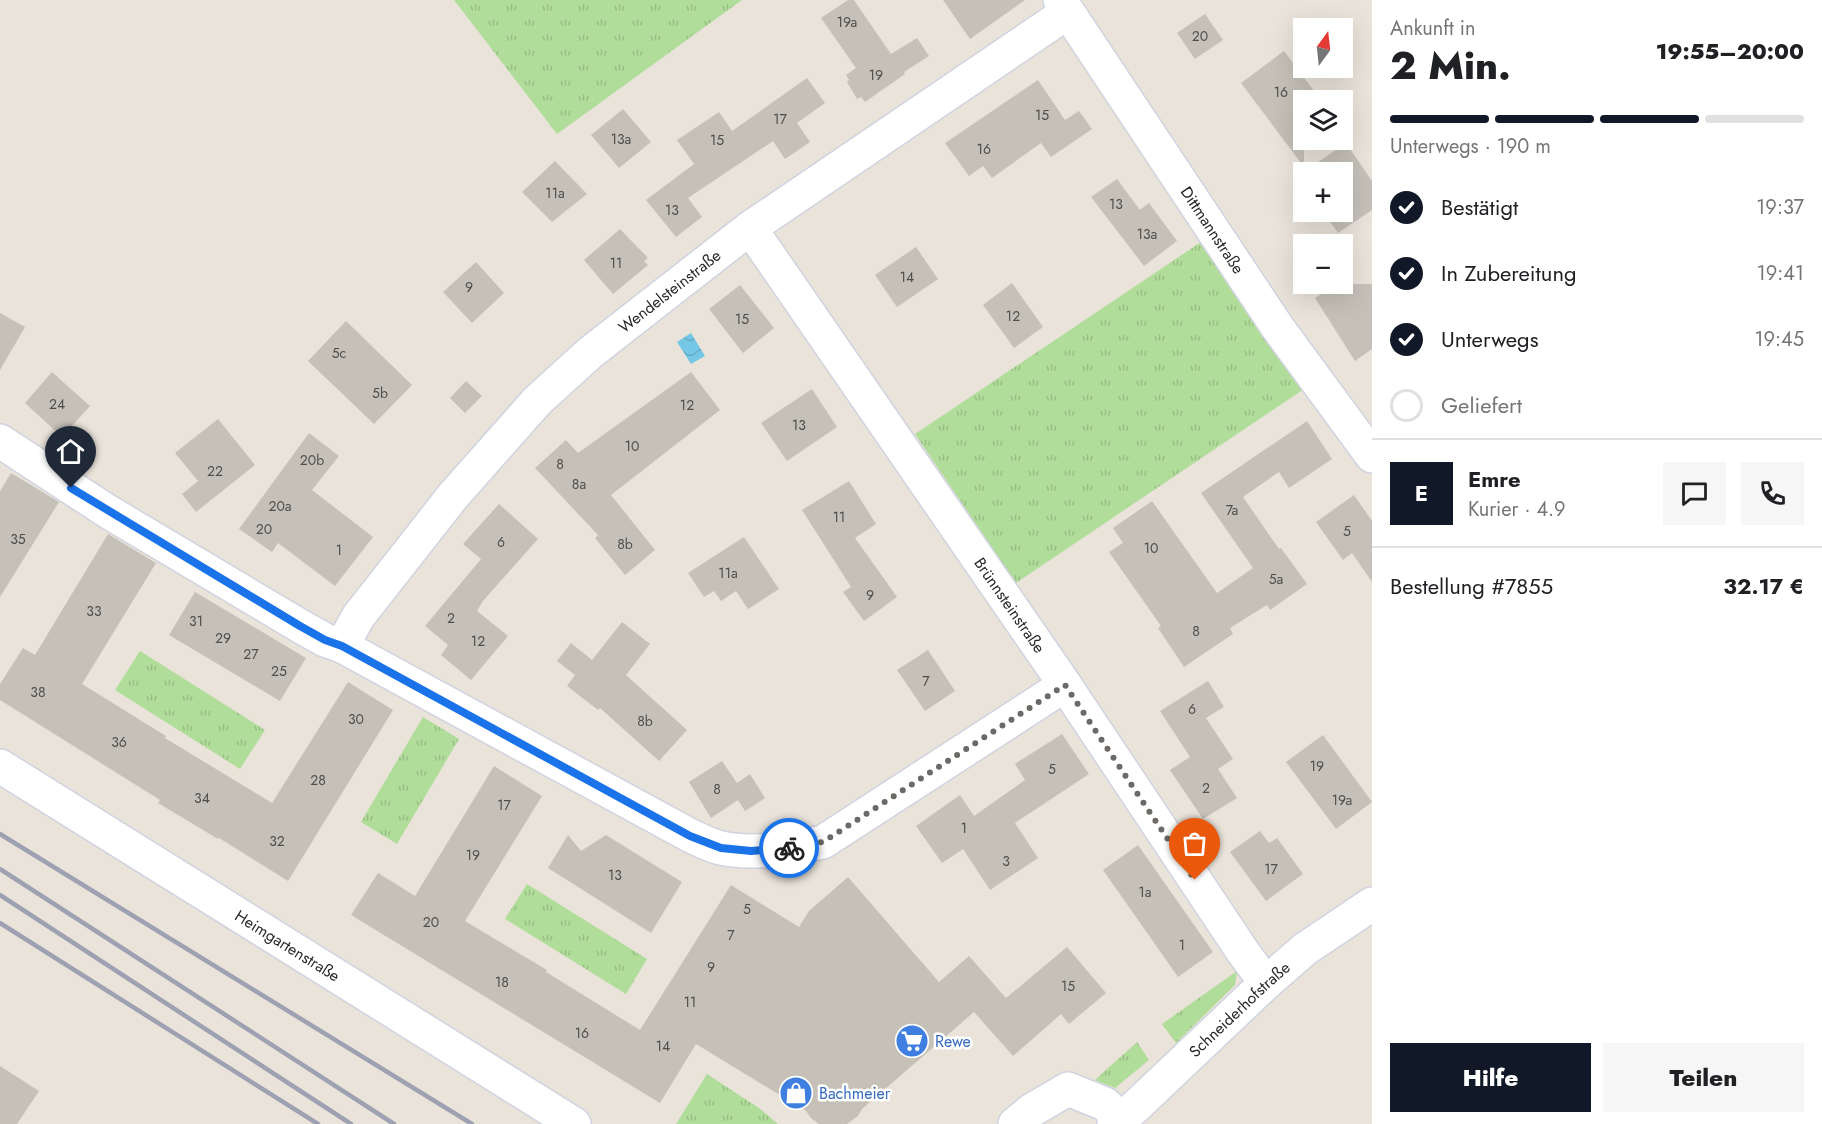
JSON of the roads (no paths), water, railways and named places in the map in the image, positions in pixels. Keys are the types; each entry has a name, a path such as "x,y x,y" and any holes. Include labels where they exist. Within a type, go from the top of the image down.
{"street":[{"name":"Wendelsteinstraße","path":"342,646 358,617 453,496 537,401 591,352 750,228 1064,6"},
{"name":"Dittmannstraße","path":"1064,6 1278,328 1372,456"},
{"name":"Brünnsteinstraße","path":"750,228 1065,685 1266,983"},
{"path":"0,441 107,511 325,640 342,646 690,836 721,848 751,851 796,848 823,842 1065,685"},
{"name":"Heimgartenstraße","path":"0,766 574,1124"},
{"name":"Schneiderhofstraße","path":"1117,1121 1305,949 1372,904"},
{"path":"1015,1124 1032,1110 1068,1089 1105,1104 1117,1121"}],"water":[{"path":"691,333 705,356 691,364 677,342"}],"railway":[{"path":"0,834 472,1124"},
{"path":"0,869 394,1124"},
{"path":"0,895 351,1124"},
{"path":"0,923 318,1124"}],"place":[{"name":"Rewe","path":"912,1041"},
{"name":"Bachmeier","path":"796,1093"}]}
